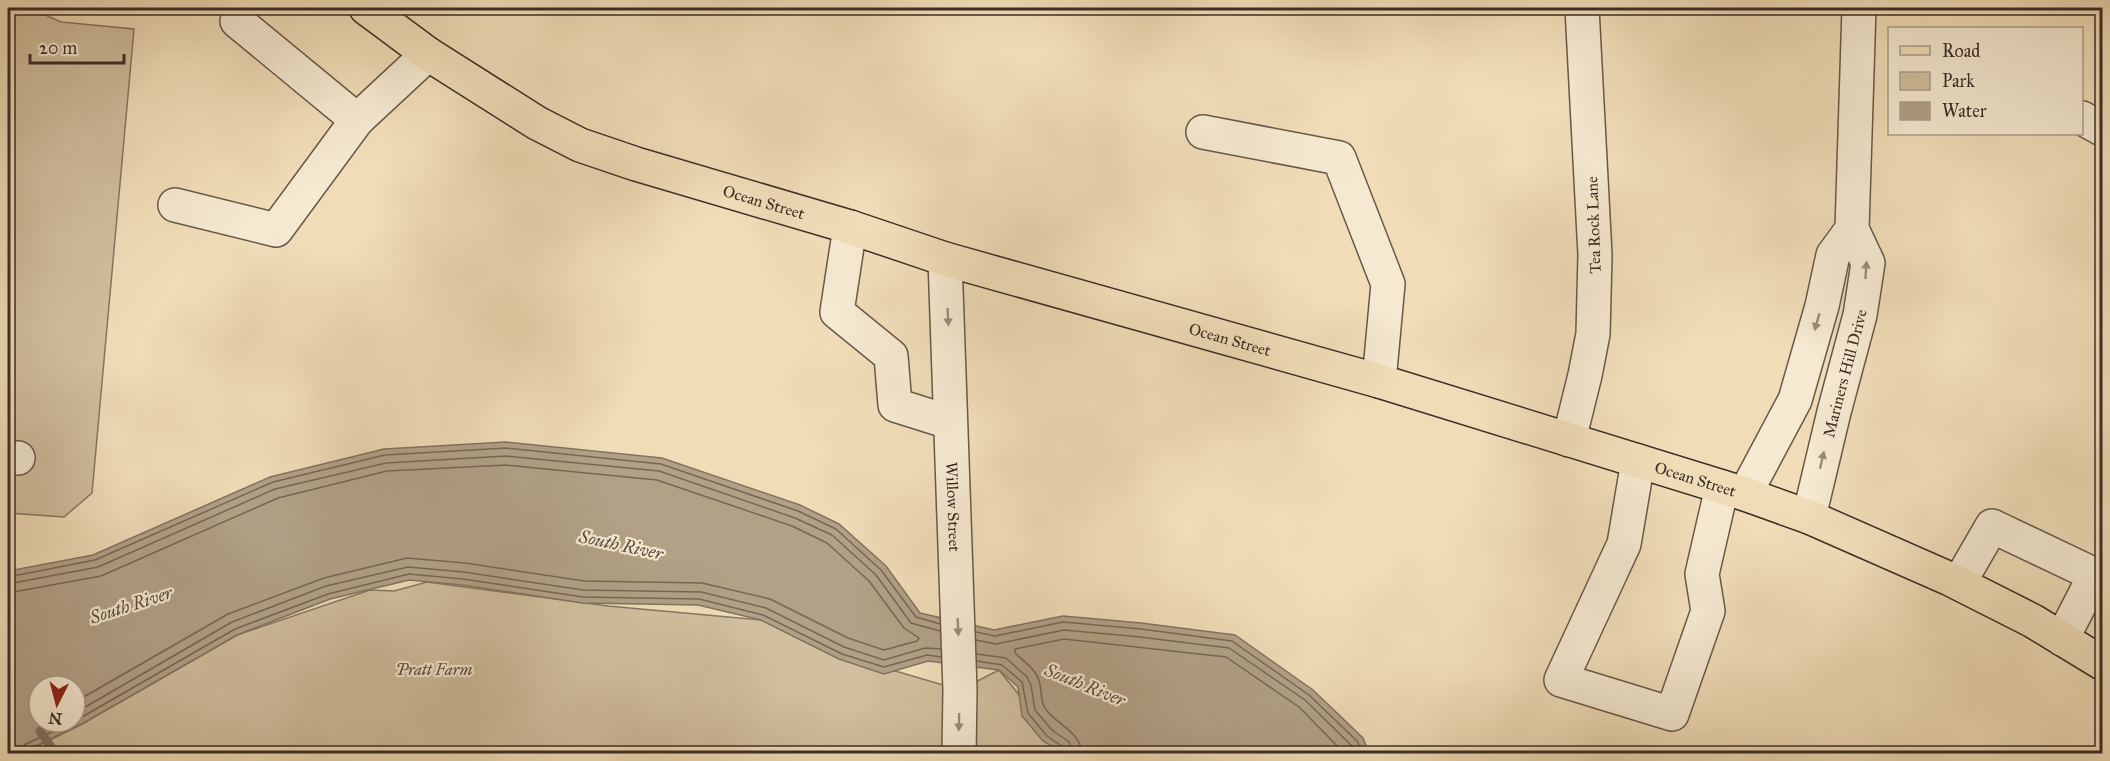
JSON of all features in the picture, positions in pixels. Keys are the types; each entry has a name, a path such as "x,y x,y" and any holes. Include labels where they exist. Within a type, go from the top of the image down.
{"main road":[{"name":"Ocean Street","path":"366,8 428,54 537,123 580,145 636,164 850,227 945,259 1378,381 1733,491 1809,517 1959,583 2103,663"},
{"path":"404,8 428,54"}],"street":[{"path":"241,8 237,21 357,120"},
{"name":"Tea Rock Lane","path":"1569,440 1586,375 1593,334 1595,255 1582,8"},
{"name":"Mariners Hill Drive","path":"1809,517 1860,315 1868,262 1852,230 1859,8"},
{"path":"175,205 276,230 357,120 428,54"},
{"path":"2083,119 2103,129"},
{"path":"1203,132 1339,158 1388,284 1378,381"},
{"path":"850,227 837,312 891,356 896,405 950,422"},
{"path":"1638,461 1624,544 1561,680 1672,714 1708,610 1702,574 1733,491 1795,400 1822,306 1833,255 1852,230"},
{"name":"Willow Street","path":"945,259 960,690 959,753"},
{"path":"1959,583 1992,526 2095,575 2062,639"}],"green space":[{"path":"8,8 30,8 61,22 134,29 92,493 64,517 8,513"},
{"name":"Pratt Farm","path":"427,582 608,606 761,620 817,648 960,690 999,670 1066,753 21,754 62,734 87,734 87,721 237,635 370,590 394,591"}],"water":[{"name":"South River","path":"506,442 662,458 800,505 839,524 886,566 920,613 994,630 1063,616 1235,635 1313,690 1363,738 1369,753 1063,753 1043,741 1022,716 1018,687 999,670 928,661 884,674 839,659 761,620 698,605 583,603 462,585 409,580 330,599 237,635 87,721 87,674 27,674 27,734 61,734 21,753 8,754 8,571 93,555 270,477 384,449"}],"waterway":[{"path":"42,734 56,754"}]}
